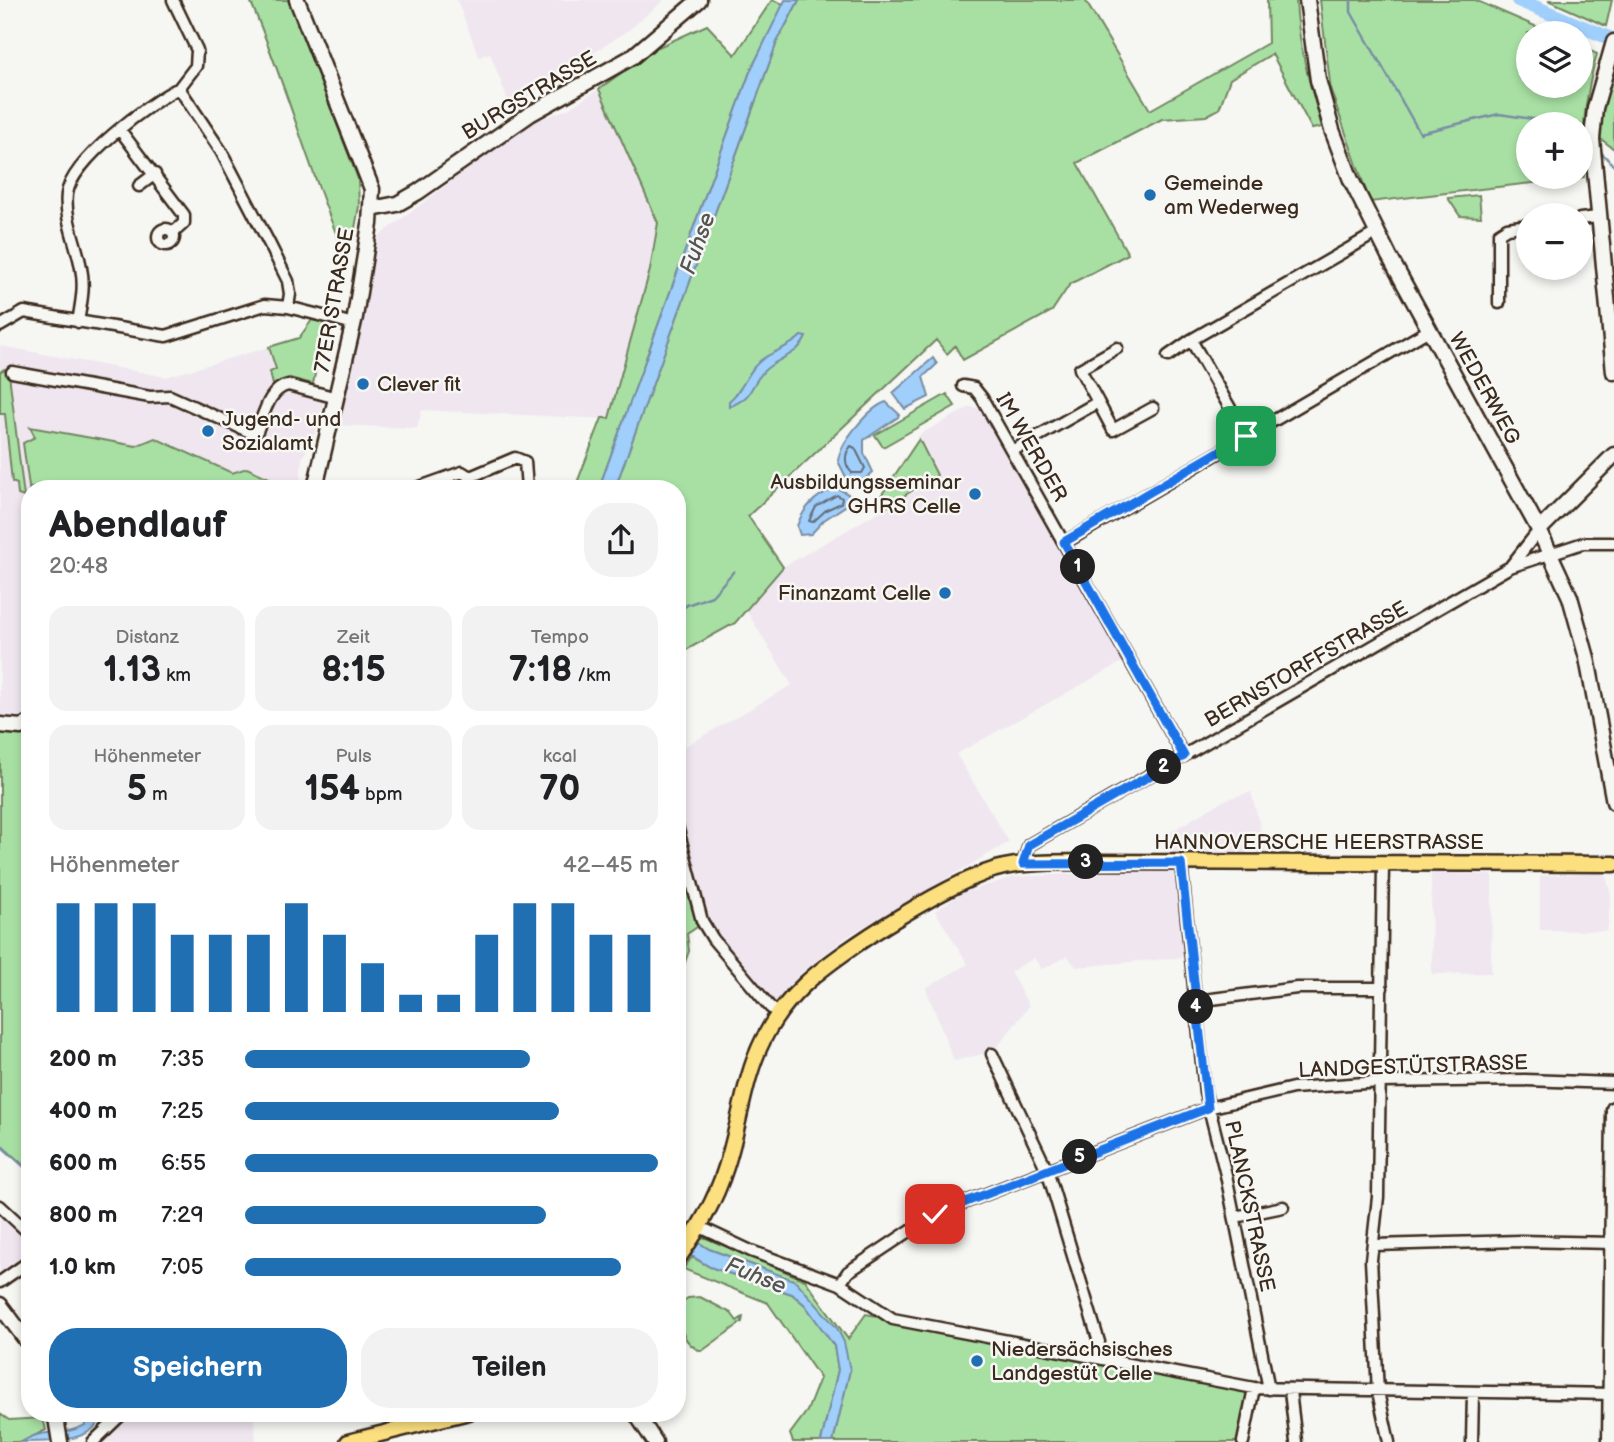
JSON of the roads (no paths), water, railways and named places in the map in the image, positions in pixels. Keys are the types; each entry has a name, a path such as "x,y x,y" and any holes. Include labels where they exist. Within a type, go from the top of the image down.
{"main road":[{"name":"HANNOVERSCHE HEERSTRASSE","path":"686,1248 699,1229 727,1165 755,1059 779,1014 805,984 886,927 987,872 1023,864 1614,864"},
{"path":"348,1442 429,1422"}],"street":[{"path":"78,322 82,271 68,214 67,193 74,175 120,130 179,88 196,66 197,50 173,0"},
{"name":"77ER STRASSE","path":"297,0 372,189 372,209 354,324 316,480"},
{"name":"BURGSTRASSE","path":"372,209 397,204 418,192 530,114 632,57 699,0"},
{"name":"WEDERWEG","path":"1307,0 1318,80 1332,130 1376,233 1539,530 1570,597 1584,646 1614,802"},
{"path":"1614,42 1595,107 1592,139 1614,372"},
{"path":"179,88 220,152 288,281 288,307"},
{"path":"120,130 184,215 184,223 173,233"},
{"path":"139,186 155,174"},
{"path":"1593,218 1598,217"},
{"path":"1499,303 1499,233 1516,227"},
{"path":"1168,356 1376,233"},
{"path":"0,326 24,313 166,336 265,305 288,307 354,324"},
{"path":"1064,542 1429,330"},
{"path":"1191,340 1246,436"},
{"path":"1118,348 1080,369 1113,430 1153,408"},
{"name":"77ER STRASSE","path":"12,372 150,397 170,396 252,433 257,431 270,400 281,386 288,385 337,398"},
{"name":"IM WERDER","path":"963,386 974,388 982,398 1184,756"},
{"path":"1012,451 1098,402"},
{"path":"1539,530 1614,455"},
{"path":"440,480 462,472 470,477 515,458 525,462 526,480"},
{"name":"BERNSTORFFSTRASSE","path":"1510,567 1539,530"},
{"name":"BERNSTORFFSTRASSE","path":"1023,864 1029,845 1510,567 1550,551 1583,543 1614,543"},
{"path":"0,725 21,727"},
{"path":"686,863 702,921 721,948 779,1014"},
{"name":"PLANCKSTRASSE","path":"1181,863 1208,1108 1235,1217 1269,1389"},
{"path":"1383,864 1378,1197 1371,1260 1378,1392 1390,1442"},
{"path":"1195,1001 1297,988 1382,988"},
{"path":"992,1054 1047,1170 1099,1342 1097,1357"},
{"name":"LANDGESTÜTSTRASSE","path":"840,1284 848,1272 916,1224 1208,1108 1293,1088 1380,1082 1524,1080 1614,1083"},
{"path":"1610,1442 1614,1109"},
{"path":"0,1206 21,1226"},
{"path":"1235,1217 1283,1207"},
{"path":"699,1229 840,1284 893,1319 1254,1388 1290,1391 1612,1394"},
{"path":"1374,1245 1520,1241 1613,1243"},
{"path":"0,1282 21,1267"},
{"path":"1,1302 21,1329"},
{"path":"1243,1442 1254,1388"},
{"path":"1290,1391 1296,1442"},
{"path":"1472,1392 1472,1442"},
{"path":"93,1442 114,1422"},
{"path":"642,1422 655,1442"}],"water":[{"path":"785,0 799,0 777,42 618,480 602,480 750,72"},
{"path":"801,336 806,337 798,349 768,367 747,395 729,407 729,401 760,361"},
{"path":"933,358 937,364 923,377 929,397 905,409 893,393"},
{"path":"886,402 899,414 864,440 864,453 873,472 864,480 847,479 838,461 844,445 864,418"},
{"path":"837,488 848,494 851,502 824,520 811,534 800,535 797,526 807,507 817,497"},
{"path":"686,1235 709,1249 796,1281 837,1328 844,1342 850,1370 833,1442 821,1442 838,1370 834,1346 805,1305 792,1294 710,1267 686,1252"},
{"path":"86,1422 97,1422 91,1430 74,1438 22,1442 30,1437 69,1431 85,1425"}],"waterway":[{"path":"1351,0 1351,12 1420,133 1499,114 1516,117"},
{"name":"Fuhse","path":"1518,0 1614,40"},
{"path":"1600,151 1614,166"},
{"path":"686,606 712,596 734,571"},
{"path":"0,1145 21,1164"}],"place":[{"name":"Gemeinde am Wederweg","path":"1150,195"},
{"name":"Clever fit","path":"363,384"},
{"name":"Jugend- und Sozialamt","path":"208,431"},
{"name":"Ausbildungsseminar GHRS Celle","path":"975,494"},
{"name":"Finanzamt Celle","path":"945,593"},
{"name":"Niedersächsisches Landgestüt Celle","path":"977,1361"}]}
